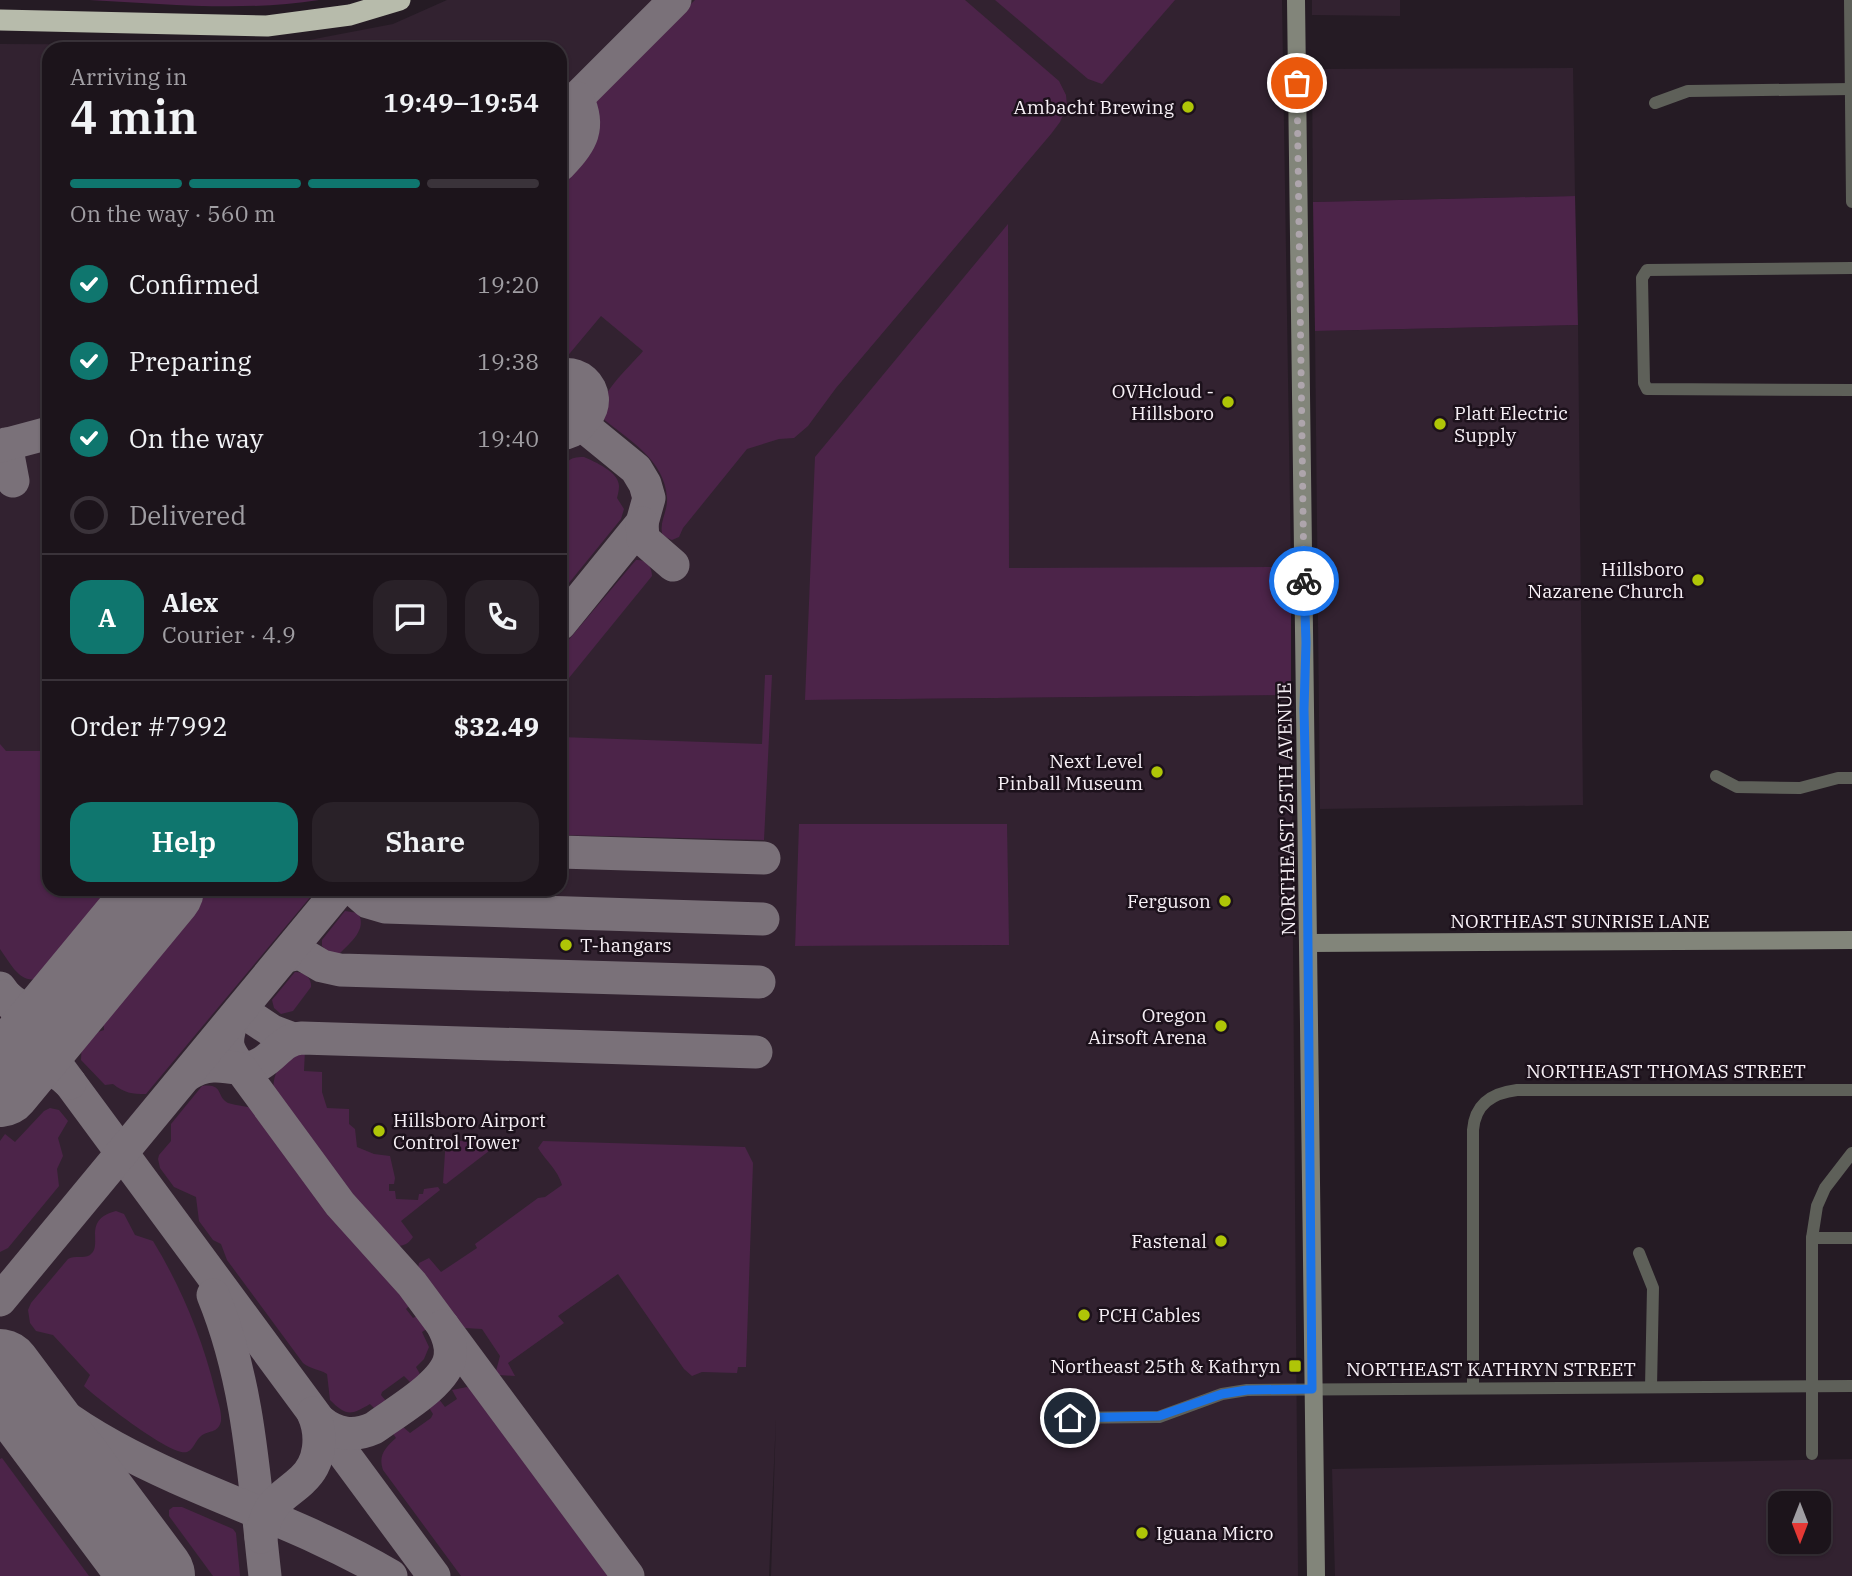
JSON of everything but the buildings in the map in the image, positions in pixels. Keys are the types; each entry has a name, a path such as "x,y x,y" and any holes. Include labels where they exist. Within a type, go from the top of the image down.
{"highway":[{"path":"0,20 267,26 350,15 400,0"}],"main road":[{"name":"NORTHEAST 25TH AVENUE","path":"1296,0 1316,1576"},
{"name":"NORTHEAST SUNRISE LANE","path":"1308,943 1852,940"}],"street":[{"path":"1850,0 1852,202"},
{"path":"1655,103 1688,91 1851,89"},
{"path":"1852,268 1647,270 1643,278 1644,388 1852,390"},
{"path":"1716,776 1737,787 1750,788 1800,788 1838,778 1852,778"},
{"name":"NORTHEAST THOMAS STREET","path":"1473,1388 1473,1130 1477,1114 1484,1103 1503,1092 1517,1090 1852,1090"},
{"path":"1812,1454 1812,1238 1816,1206 1825,1188 1852,1153"},
{"path":"1812,1238 1852,1238"},
{"path":"1639,1253 1653,1288 1651,1387"},
{"name":"NORTHEAST KATHRYN STREET","path":"1051,1418 1159,1416 1222,1394 1247,1390 1852,1386"}],"shaded area":[{"path":"89,0 319,0 233,6"},
{"path":"447,0 1282,0 1291,567 1008,569 1008,226 806,700 1291,695 1298,1576 771,1576 776,1418 769,1576 0,1576 0,44 42,44 42,896 567,896 567,42 285,42 304,41 393,24","holes":["800,825 1009,945 795,946"]},
{"path":"695,0 965,0 1059,81 1066,95 1067,106 1051,134 836,388 808,426 794,438 779,439 747,449 683,528 679,537 672,540 663,536 662,531 667,498 660,473 644,452 602,418 600,410 607,392 643,351 601,316 567,357 567,168 577,158 588,139 596,96"},
{"path":"995,0 1175,0 1102,84 1088,79"},
{"path":"1312,0 1400,0 1400,16 1312,15"},
{"path":"1573,68 1575,196 1313,202 1312,69"},
{"path":"1575,196 1578,325 1315,331 1313,202"},
{"path":"1008,224 1009,568 1291,567 1291,695 805,700 815,457"},
{"path":"1578,325 1583,805 1320,809 1315,331"},
{"path":"584,457 606,468 615,476 619,486 617,498 624,509 621,519 567,585 567,462 574,458"},
{"path":"636,560 648,564 652,576 567,680 567,642"},
{"path":"765,675 772,675 764,840 567,835 567,737 762,744"},
{"path":"0,744 6,751 42,751 42,896 120,896 67,958 50,963 42,977 28,979 22,976 0,949"},
{"path":"799,824 1007,824 1009,945 795,946"},
{"path":"193,896 311,896 146,1094 128,1092 113,1084 105,1085 81,1060 82,1041 89,1035 104,1030 103,1017 106,1007"},
{"path":"345,911 358,913 361,925 339,954 331,954 322,946 322,940"},
{"path":"295,972 307,976 311,987 293,1011 281,1014 274,1008 272,1000"},
{"path":"297,1049 305,1050 304,1071 322,1072 322,1092 327,1108 349,1109 349,1124 355,1129 357,1147 374,1154 390,1156 395,1178 394,1184 389,1184 389,1191 395,1191 396,1199 418,1200 424,1189 438,1187 440,1190 401,1221 413,1237 406,1244 391,1246 344,1192 276,1099 274,1085 277,1071 285,1058"},
{"path":"202,1086 217,1088 228,1103 256,1109 343,1225 410,1300 412,1303 406,1309 413,1318 421,1314 430,1327 422,1332 429,1347 424,1359 416,1367 421,1376 411,1383 404,1376 382,1392 381,1395 386,1401 376,1410 370,1404 353,1412 345,1412 330,1400 327,1374 303,1363 227,1260 221,1244 213,1240 199,1221 196,1197 174,1187 160,1168 159,1155 171,1141 171,1124"},
{"path":"50,1108 59,1110 68,1121 58,1138 63,1156 57,1169 59,1186 8,1248 0,1252 0,1141 5,1134 15,1142"},
{"path":"502,1141 446,1184 443,1183 445,1152 450,1143"},
{"path":"543,1141 745,1147 753,1163 746,1367 738,1367 737,1373 702,1372 692,1376 684,1369 618,1274 558,1316 564,1323 508,1363 515,1376 499,1375 496,1371 500,1356 482,1329 465,1328 453,1319 417,1272 419,1263 429,1258 441,1272 477,1248 475,1244 538,1198 545,1197 562,1185 555,1170 538,1148"},
{"path":"116,1211 124,1214 135,1235 153,1241 190,1313 210,1370 221,1421 218,1428 201,1436 187,1452 179,1451 151,1436 84,1386 90,1375 53,1335 36,1331 30,1323 28,1310 31,1303 68,1259 85,1257 94,1251 99,1220"},
{"path":"467,1387 482,1393 614,1576 461,1576 383,1470 381,1460 396,1438 392,1432 402,1426 410,1433 431,1418 433,1414 428,1406 438,1398 445,1407 457,1399 452,1390"},
{"path":"2,1458 89,1576 0,1576"},
{"path":"1852,1459 1852,1576 1335,1576 1332,1469"},
{"path":"182,1507 233,1529 236,1533 240,1576 213,1576 169,1516 169,1510"}],"taxiway":[{"path":"567,108 675,0"},
{"path":"567,157 579,142 584,126 577,98"},
{"path":"567,413 636,469 649,498 642,523 567,615"},
{"path":"0,446 42,435"},
{"path":"6,444 13,481"},
{"path":"642,523 643,539 673,565"},
{"path":"567,852 764,858"},
{"path":"0,1300 334,896"},
{"path":"361,896 368,902 385,907 763,919"},
{"path":"286,956 300,953 322,966 340,970 759,982"},
{"path":"0,988 434,1576"},
{"path":"6,996 25,1009 34,1011 61,1003 79,990"},
{"path":"234,1019 248,1015 272,1031 293,1039"},
{"path":"232,1021 228,1046 241,1069 261,1064 286,1043 302,1038 756,1052"},
{"path":"187,1075 200,1068 213,1066 241,1069 340,1204 412,1284 628,1576"},
{"path":"0,1086 26,1071 43,1068 61,1075 70,1083"},
{"path":"213,1295 243,1398 265,1576"},
{"path":"320,1421 339,1432 360,1433 374,1428 418,1397 439,1377 450,1357 449,1341 443,1326"},
{"path":"0,1361 43,1400 89,1432 137,1459 341,1549 391,1576"},
{"path":"261,1537 268,1513 273,1506 302,1480 313,1465 319,1439 313,1413"}],"runway":[{"path":"0,1085 156,896"},
{"path":"0,1371 153,1576"}],"way so far":[{"path":"1297,83 1304,581"}],"place":[{"name":"Ambacht Brewing","path":"1188,107"},
{"name":"OVHcloud - Hillsboro","path":"1228,402"},
{"name":"Platt Electric Supply","path":"1440,424"},
{"name":"Hillsboro Nazarene Church","path":"1698,580"},
{"name":"Next Level Pinball Museum","path":"1157,772"},
{"name":"Ferguson","path":"1225,901"},
{"name":"T-hangars","path":"566,945"},
{"name":"Oregon Airsoft Arena","path":"1221,1026"},
{"name":"Hillsboro Airport Control Tower","path":"379,1131"},
{"name":"Fastenal","path":"1221,1241"},
{"name":"PCH Cables","path":"1084,1315"},
{"name":"Northeast 25th & Kathryn","path":"1295,1366"},
{"name":"Iguana Micro","path":"1142,1533"}],"route":[{"path":"1070,1418 1145,1418 1159,1416 1222,1394 1247,1390 1312,1389 1304,581"}]}
